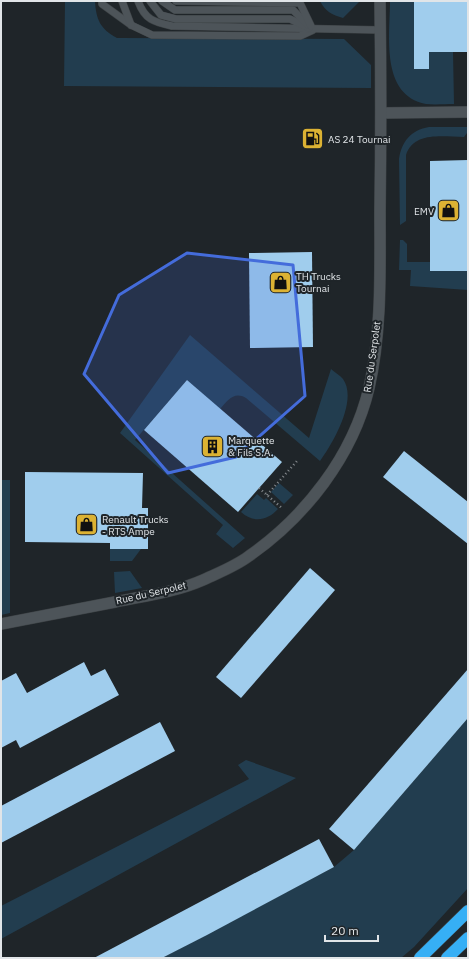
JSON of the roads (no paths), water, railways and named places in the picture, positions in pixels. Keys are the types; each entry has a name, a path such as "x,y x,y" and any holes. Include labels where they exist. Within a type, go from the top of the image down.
{"highway":[{"path":"420,958 468,911"},
{"path":"447,958 468,938"}],"street":[{"name":"Rue du Serpolet","path":"1,624 158,594 201,581 247,558 294,519 320,488 341,456 356,425 369,389 376,341 380,286 382,112 380,1"},
{"path":"382,112 468,112"}],"lane":[{"path":"102,1 102,4 131,25 152,35 300,36 313,30"},
{"path":"122,1 131,25"},
{"path":"138,1 145,15 155,22 172,26 313,30 380,30"},
{"path":"150,1 161,15 176,19 290,19 313,30"},
{"path":"162,1 175,10 293,10 313,30"},
{"path":"176,1 300,3 313,30"}],"place":[{"name":"AS 24 Tournai","path":"313,139"},
{"name":"EMV","path":"449,211"},
{"name":"TH Trucks Tournai","path":"281,282"},
{"name":"Marquette & Fils S.A.","path":"213,446"},
{"name":"Renault Trucks - RTS Ampe","path":"86,525"}]}
